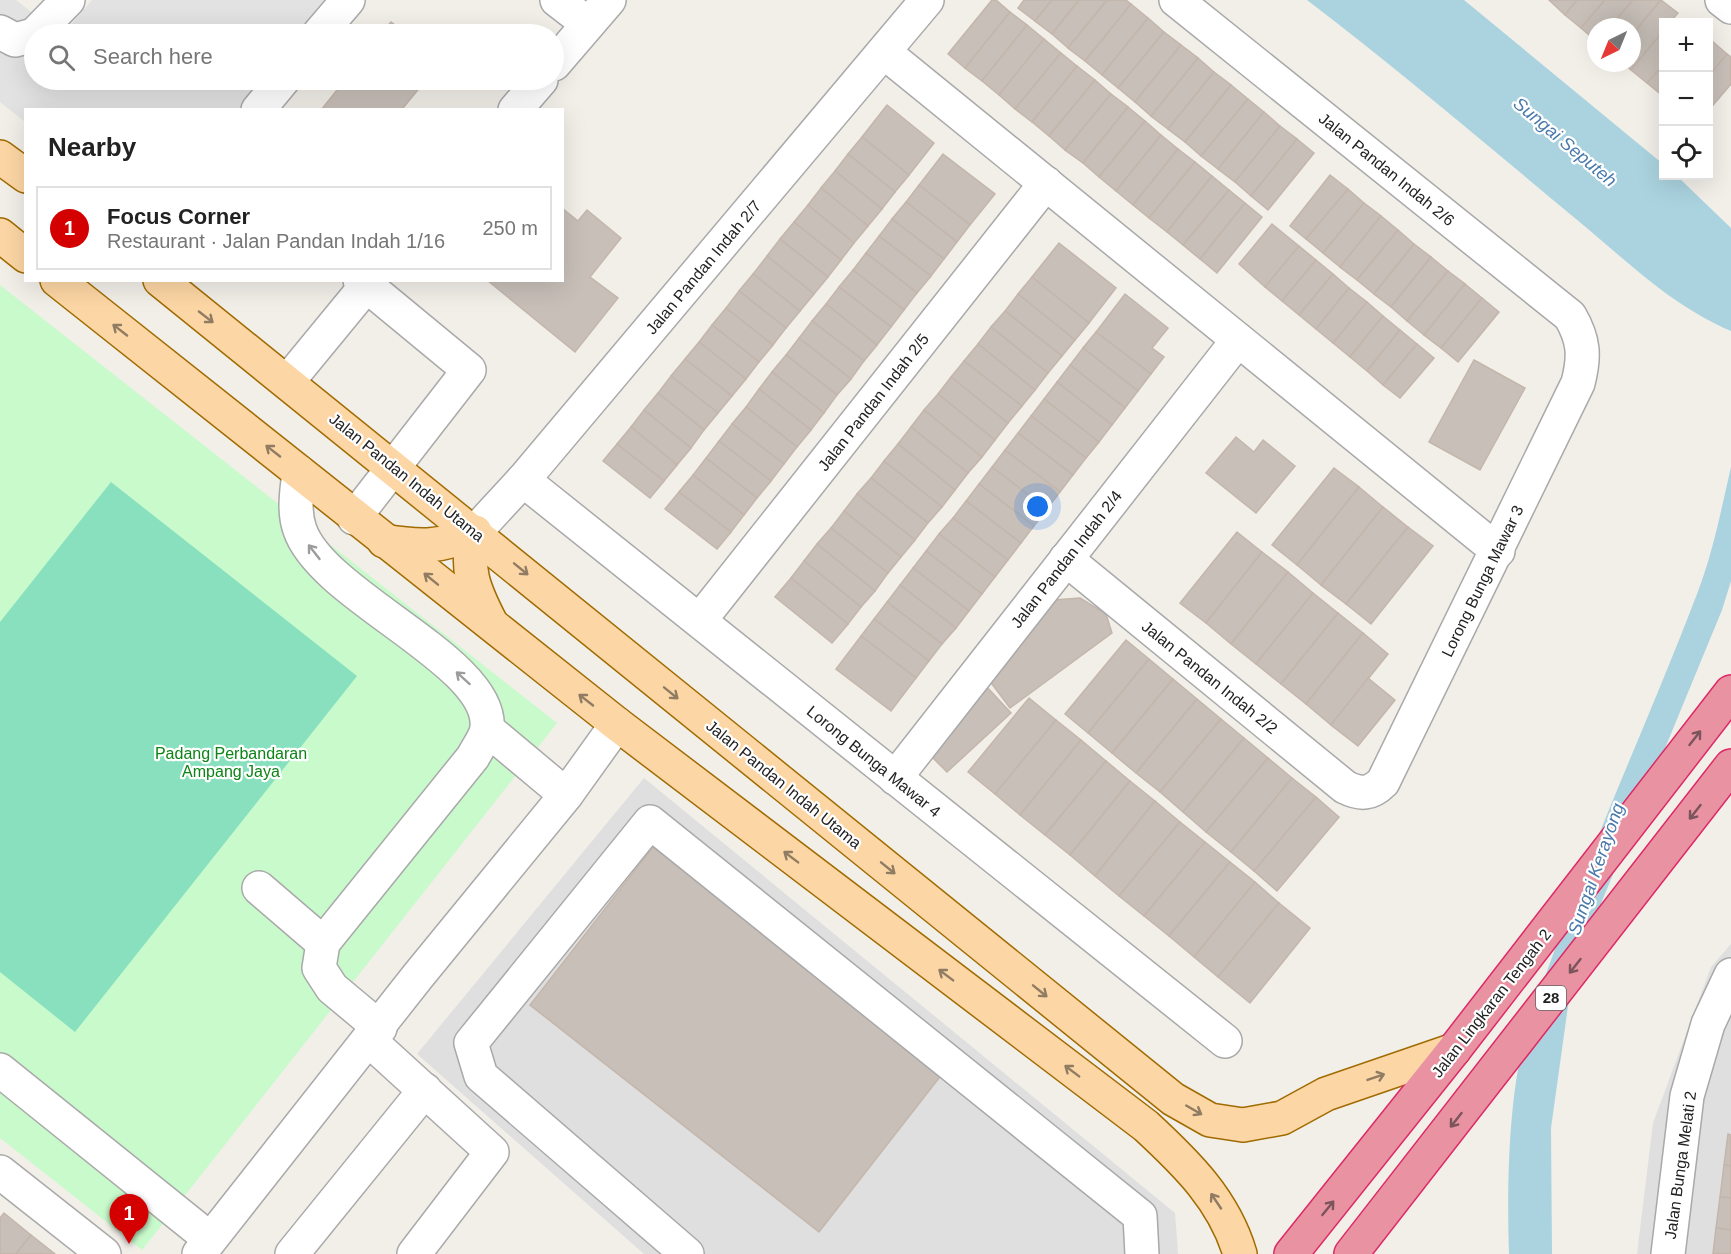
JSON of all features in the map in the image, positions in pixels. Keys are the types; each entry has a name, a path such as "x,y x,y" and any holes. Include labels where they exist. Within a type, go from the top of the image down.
{"highway":[{"name":"Jalan Lingkaran Tengah 2","path":"1292,1254 1454,1050 1727,698"},
{"name":"28","path":"1361,1242 1731,766"}],"main road":[{"path":"0,157 24,175"},
{"path":"0,236 24,254"},
{"path":"60,282 493,628 1146,1126 1190,1167 1215,1198 1232,1228 1240,1254"},
{"name":"Jalan Pandan Indah Utama","path":"163,282 475,532 1173,1099 1210,1119 1243,1125 1281,1118 1326,1094 1454,1050"},
{"path":"384,541 426,546 443,545 475,532"},
{"path":"475,532 470,550 471,580 493,628"}],"street":[{"path":"45,24 68,0"},
{"path":"328,24 348,0"},
{"path":"557,0 588,24"},
{"path":"564,52 609,0"},
{"name":"Jalan Pandan Indah 2/7","path":"475,532 523,480 927,0"},
{"name":"Jalan Pandan Indah 2/6","path":"1176,0 1570,316 1580,333 1584,348"},
{"path":"1722,0 1731,7"},
{"path":"0,32 15,40 24,40"},
{"path":"884,52 1498,551"},
{"path":"260,108 275,90"},
{"path":"517,108 532,90"},
{"name":"Jalan Pandan Indah 2/5","path":"700,620 1046,183"},
{"path":"288,381 366,282 469,370 354,518"},
{"name":"Jalan Pandan Indah 2/4","path":"895,778 1238,340"},
{"name":"Lorong Bunga Mawar 3","path":"1355,792 1365,794 1375,790 1383,782 1498,551 1578,383 1584,348"},
{"path":"299,472 295,509 300,532 315,554 339,578 469,682 483,706 487,729 473,757 323,943 319,968 332,988 425,1090 492,1152 414,1254"},
{"name":"Lorong Bunga Mawar 4","path":"523,480 1225,1041"},
{"name":"Jalan Pandan Indah 2/2","path":"1066,559 1345,788 1355,792"},
{"path":"0,1070 205,1246 375,1034 418,976 566,795 617,724"},
{"path":"487,729 566,795"},
{"path":"687,1254 480,1076 471,1043 650,822 1140,1216 1142,1254"},
{"path":"259,888 323,943"},
{"name":"Jalan Bunga Melati 2","path":"1668,1254 1687,1096 1708,1024 1731,975"},
{"path":"292,1254 425,1090"},
{"path":"0,1172 104,1254"}],"shaded area":[{"path":"0,0 16,0 46,24 24,24 24,90 257,90 242,108 24,108 24,121 0,102"},
{"path":"92,0 328,0 309,24 72,24"},
{"path":"644,778 1175,1213 1178,1254 644,1254 417,1054"},
{"path":"1731,944 1731,1254 1637,1254 1653,1123 1711,967"}],"green space":[{"name":"Padang Perbandaran Ampang Jaya","path":"0,285 557,723 142,1250 0,1138"},
{"path":"111,482 357,676 75,1032 0,972 0,622"}],"water":[{"name":"Sungai Seputeh","path":"1307,0 1464,0 1659,161 1659,180 1681,180 1731,228 1731,331 1688,308 1649,281 1375,53"},
{"name":"Sungai Kerayong","path":"1731,467 1731,581 1722,610 1588,935 1570,992 1551,1128 1552,1254 1509,1254 1511,1122 1518,1070 1527,1031 1578,888 1703,579"}],"building":[{"path":"992,0 996,0 1010,12 965,68 948,54"},
{"path":"1024,0 1052,0 1035,21 1018,8"},
{"path":"1052,0 1079,0 1052,34 1035,21"},
{"path":"1079,0 1107,0 1068,48 1052,34"},
{"path":"1107,0 1126,0 1131,4 1085,61 1068,48"},
{"path":"1549,0 1577,0 1565,15"},
{"path":"1577,0 1605,0 1590,18 1587,18 1581,28 1565,15"},
{"path":"1605,0 1633,0 1618,18 1590,18"},
{"path":"1633,0 1661,0 1641,24 1641,18 1618,18"},
{"path":"1661,0 1678,13 1674,18 1659,18 1659,36 1641,58 1641,24"},
{"path":"1131,4 1148,18 1102,75 1085,61"},
{"path":"1010,12 1027,25 982,81 965,68"},
{"path":"1148,18 1164,32 1118,88 1102,75"},
{"path":"1587,21 1587,33 1581,28"},
{"path":"1027,25 1044,39 999,95 982,81"},
{"path":"1164,32 1181,45 1135,102 1118,88"},
{"path":"1659,36 1659,70 1647,83 1633,72 1641,72 1641,58"},
{"path":"1044,39 1061,53 1015,109 999,95"},
{"path":"1713,42 1727,54 1713,71"},
{"path":"1181,45 1198,58 1151,116 1135,102"},
{"path":"1061,53 1077,66 1032,122 1015,109"},
{"path":"1727,54 1731,57 1731,84 1713,105 1713,72"},
{"path":"1198,58 1214,72 1168,129 1151,116"},
{"path":"1077,66 1095,80 1049,136 1032,122"},
{"path":"1659,70 1659,93 1647,83"},
{"path":"1214,72 1231,85 1185,142 1168,129"},
{"path":"1095,80 1111,94 1065,150 1049,136"},
{"path":"1231,85 1248,99 1201,156 1185,142"},
{"path":"337,90 418,90 403,108 323,108"},
{"path":"1111,94 1128,107 1083,163 1065,150"},
{"path":"1248,99 1264,112 1218,169 1201,156"},
{"path":"887,105 934,143 909,175 862,137"},
{"path":"1128,107 1145,121 1099,177 1083,163"},
{"path":"1264,112 1280,126 1235,182 1218,169"},
{"path":"1145,121 1161,135 1116,191 1099,177"},
{"path":"1280,126 1297,139 1251,196 1235,182"},
{"path":"1161,135 1178,149 1133,205 1116,191"},
{"path":"862,137 909,175 895,192 848,154"},
{"path":"1297,139 1314,153 1268,210 1251,196"},
{"path":"1178,149 1195,162 1149,218 1133,205"},
{"path":"848,154 895,192 882,209 835,171"},
{"path":"943,154 995,194 970,225 919,185"},
{"path":"1195,162 1212,176 1167,232 1149,218"},
{"path":"835,171 882,209 868,226 821,188"},
{"path":"1330,175 1348,189 1306,239 1290,226"},
{"path":"1212,176 1229,190 1183,245 1167,232"},
{"path":"919,185 970,225 957,242 906,202"},
{"path":"821,188 868,226 854,243 808,205"},
{"path":"1348,189 1364,203 1323,253 1306,239"},
{"path":"1229,190 1245,203 1200,259 1183,245"},
{"path":"906,202 957,242 944,259 892,219"},
{"path":"1245,203 1262,217 1217,273 1200,259"},
{"path":"1364,203 1381,216 1340,267 1323,253"},
{"path":"808,205 854,243 841,260 794,222"},
{"path":"564,210 578,221 587,210 621,238 590,277 618,298 575,352 489,282 564,282"},
{"path":"1381,216 1398,230 1357,280 1340,267"},
{"path":"892,219 944,259 931,276 879,236"},
{"path":"794,222 841,260 828,277 780,239"},
{"path":"1272,224 1299,246 1265,287 1239,264"},
{"path":"1398,230 1414,244 1374,294 1357,280"},
{"path":"879,236 931,276 917,293 866,253"},
{"path":"780,239 828,277 814,294 767,256"},
{"path":"1059,243 1116,288 1089,323 1032,277"},
{"path":"1414,244 1431,257 1391,307 1374,294"},
{"path":"1299,246 1316,260 1282,301 1265,287"},
{"path":"866,253 917,293 904,310 853,270"},
{"path":"767,256 814,294 800,311 753,274"},
{"path":"1431,257 1448,271 1407,321 1391,307"},
{"path":"1316,260 1333,274 1299,315 1282,301"},
{"path":"853,270 904,310 891,327 839,287"},
{"path":"1448,271 1465,284 1424,335 1407,321"},
{"path":"753,274 800,311 786,328 739,291"},
{"path":"1333,274 1349,288 1316,329 1299,315"},
{"path":"1032,277 1089,323 1075,340 1018,294"},
{"path":"1465,284 1482,298 1441,348 1424,335"},
{"path":"839,287 891,327 877,345 826,304"},
{"path":"1349,288 1367,302 1333,343 1316,329"},
{"path":"739,291 786,328 773,345 726,308"},
{"path":"1018,294 1075,340 1062,356 1005,311"},
{"path":"1125,294 1168,328 1152,348 1164,357 1151,374 1096,332"},
{"path":"1482,298 1499,312 1458,362 1441,348"},
{"path":"1367,302 1383,316 1350,357 1333,343"},
{"path":"826,304 877,345 864,361 812,321"},
{"path":"726,308 773,345 759,362 712,325"},
{"path":"1005,311 1062,356 1048,373 991,327"},
{"path":"1383,316 1400,330 1367,371 1350,357"},
{"path":"812,321 864,361 851,379 799,338"},
{"path":"712,325 759,362 746,379 699,342"},
{"path":"991,327 1048,373 1035,390 978,344"},
{"path":"1400,330 1417,344 1383,385 1367,371"},
{"path":"1096,332 1151,374 1138,391 1083,348"},
{"path":"799,338 851,379 837,395 786,355"},
{"path":"699,342 746,379 732,396 685,359"},
{"path":"978,344 1035,390 1022,406 964,361"},
{"path":"1417,344 1434,358 1400,398 1383,385"},
{"path":"1083,348 1138,391 1125,408 1070,365"},
{"path":"786,355 837,395 824,413 772,372"},
{"path":"685,359 732,396 718,413 671,376"},
{"path":"1474,360 1525,388 1480,470 1429,442"},
{"path":"964,361 1022,406 1008,423 951,377"},
{"path":"1070,365 1125,408 1112,425 1057,382"},
{"path":"772,372 824,413 811,430 759,389"},
{"path":"671,376 718,413 704,430 658,393"},
{"path":"951,377 1008,423 995,440 938,394"},
{"path":"1057,382 1112,425 1099,442 1044,399"},
{"path":"759,389 811,430 797,447 746,407"},
{"path":"658,393 704,430 691,448 644,410"},
{"path":"938,394 995,440 982,457 924,410"},
{"path":"1044,399 1099,442 1086,458 1031,416"},
{"path":"746,407 797,447 784,464 732,424"},
{"path":"644,410 691,448 677,465 631,427"},
{"path":"924,410 982,457 968,473 911,427"},
{"path":"1031,416 1086,458 1073,475 1018,433"},
{"path":"732,424 784,464 771,481 719,441"},
{"path":"631,427 677,465 664,481 617,444"},
{"path":"911,427 968,473 955,490 898,444"},
{"path":"1018,433 1073,475 1060,492 1005,450"},
{"path":"1236,437 1254,452 1263,440 1295,466 1256,513 1206,473"},
{"path":"719,441 771,481 757,498 706,458"},
{"path":"617,444 664,481 650,498 603,461"},
{"path":"898,444 955,490 942,507 884,461"},
{"path":"1005,450 1060,492 1047,509 992,467"},
{"path":"706,458 757,498 744,515 693,475"},
{"path":"884,461 942,507 928,523 871,478"},
{"path":"992,467 1047,509 1034,526 979,484"},
{"path":"1334,468 1359,487 1297,565 1272,545"},
{"path":"693,475 744,515 731,532 679,492"},
{"path":"871,478 928,523 915,540 857,494"},
{"path":"979,484 1034,526 1021,543 966,501"},
{"path":"1359,487 1383,507 1321,585 1297,565"},
{"path":"679,492 731,532 717,549 665,509"},
{"path":"857,494 915,540 901,557 844,511"},
{"path":"966,501 1021,543 1008,560 953,518"},
{"path":"1383,507 1408,527 1346,604 1321,585"},
{"path":"844,511 901,557 888,573 831,528"},
{"path":"953,518 1008,560 995,577 939,534"},
{"path":"1408,527 1433,546 1371,624 1346,604"},
{"path":"831,528 888,573 875,591 817,544"},
{"path":"1237,532 1262,552 1206,623 1180,603"},
{"path":"939,534 995,577 982,594 926,551"},
{"path":"817,544 875,591 861,607 804,561"},
{"path":"926,551 982,594 969,611 913,568"},
{"path":"1262,552 1288,572 1231,644 1206,623"},
{"path":"804,561 861,607 848,624 791,578"},
{"path":"913,568 969,611 956,628 900,585"},
{"path":"1288,572 1313,593 1256,664 1231,644"},
{"path":"791,578 848,624 832,643 775,597"},
{"path":"900,585 956,628 942,644 887,602"},
{"path":"1313,593 1338,613 1281,684 1256,664"},
{"path":"1080,598 1106,614 1112,633 1010,708 989,680 1004,667 996,655 1040,601"},
{"path":"887,602 942,644 929,661 874,619"},
{"path":"1338,613 1363,633 1306,704 1281,684"},
{"path":"874,619 929,661 916,678 861,636"},
{"path":"1363,633 1388,654 1331,725 1306,704"},
{"path":"861,636 916,678 891,711 836,669"},
{"path":"1126,640 1149,659 1088,733 1065,714"},
{"path":"1149,659 1173,679 1112,753 1088,733"},
{"path":"1368,678 1395,700 1358,746 1331,725"},
{"path":"1173,679 1197,699 1136,773 1112,753"},
{"path":"985,685 1011,713 947,772 929,754"},
{"path":"1029,698 1056,720 995,794 968,772"},
{"path":"1197,699 1221,719 1160,792 1136,773"},
{"path":"1221,719 1244,738 1183,812 1160,792"},
{"path":"1056,720 1081,740 1020,815 995,794"},
{"path":"1244,738 1268,758 1206,832 1183,812"},
{"path":"1081,740 1106,761 1045,835 1020,815"},
{"path":"1268,758 1292,778 1231,852 1206,832"},
{"path":"1106,761 1130,781 1070,855 1045,835"},
{"path":"1292,778 1316,797 1254,871 1231,852"},
{"path":"1130,781 1155,801 1095,876 1070,855"},
{"path":"1316,797 1339,817 1277,891 1254,871"},
{"path":"1155,801 1180,822 1119,896 1095,876"},
{"path":"1180,822 1205,842 1144,916 1119,896"},
{"path":"1205,842 1230,862 1169,936 1144,916"},
{"path":"653,847 943,1073 819,1232 530,1005"},
{"path":"1230,862 1255,882 1194,957 1169,936"},
{"path":"1255,882 1279,903 1218,977 1194,957"},
{"path":"1279,903 1310,928 1250,1003 1218,977"},
{"path":"1728,1134 1731,1135 1731,1166 1724,1165"},
{"path":"1724,1165 1731,1166 1731,1198 1720,1197"},
{"path":"1720,1197 1731,1198 1731,1230 1716,1228"},
{"path":"4,1213 31,1235 16,1254 0,1254 0,1218"},
{"path":"1716,1228 1731,1230 1731,1254 1713,1254"},
{"path":"31,1235 55,1254 16,1254"}],"place":[{"name":"Focus Corner","path":"129,1244"}]}
